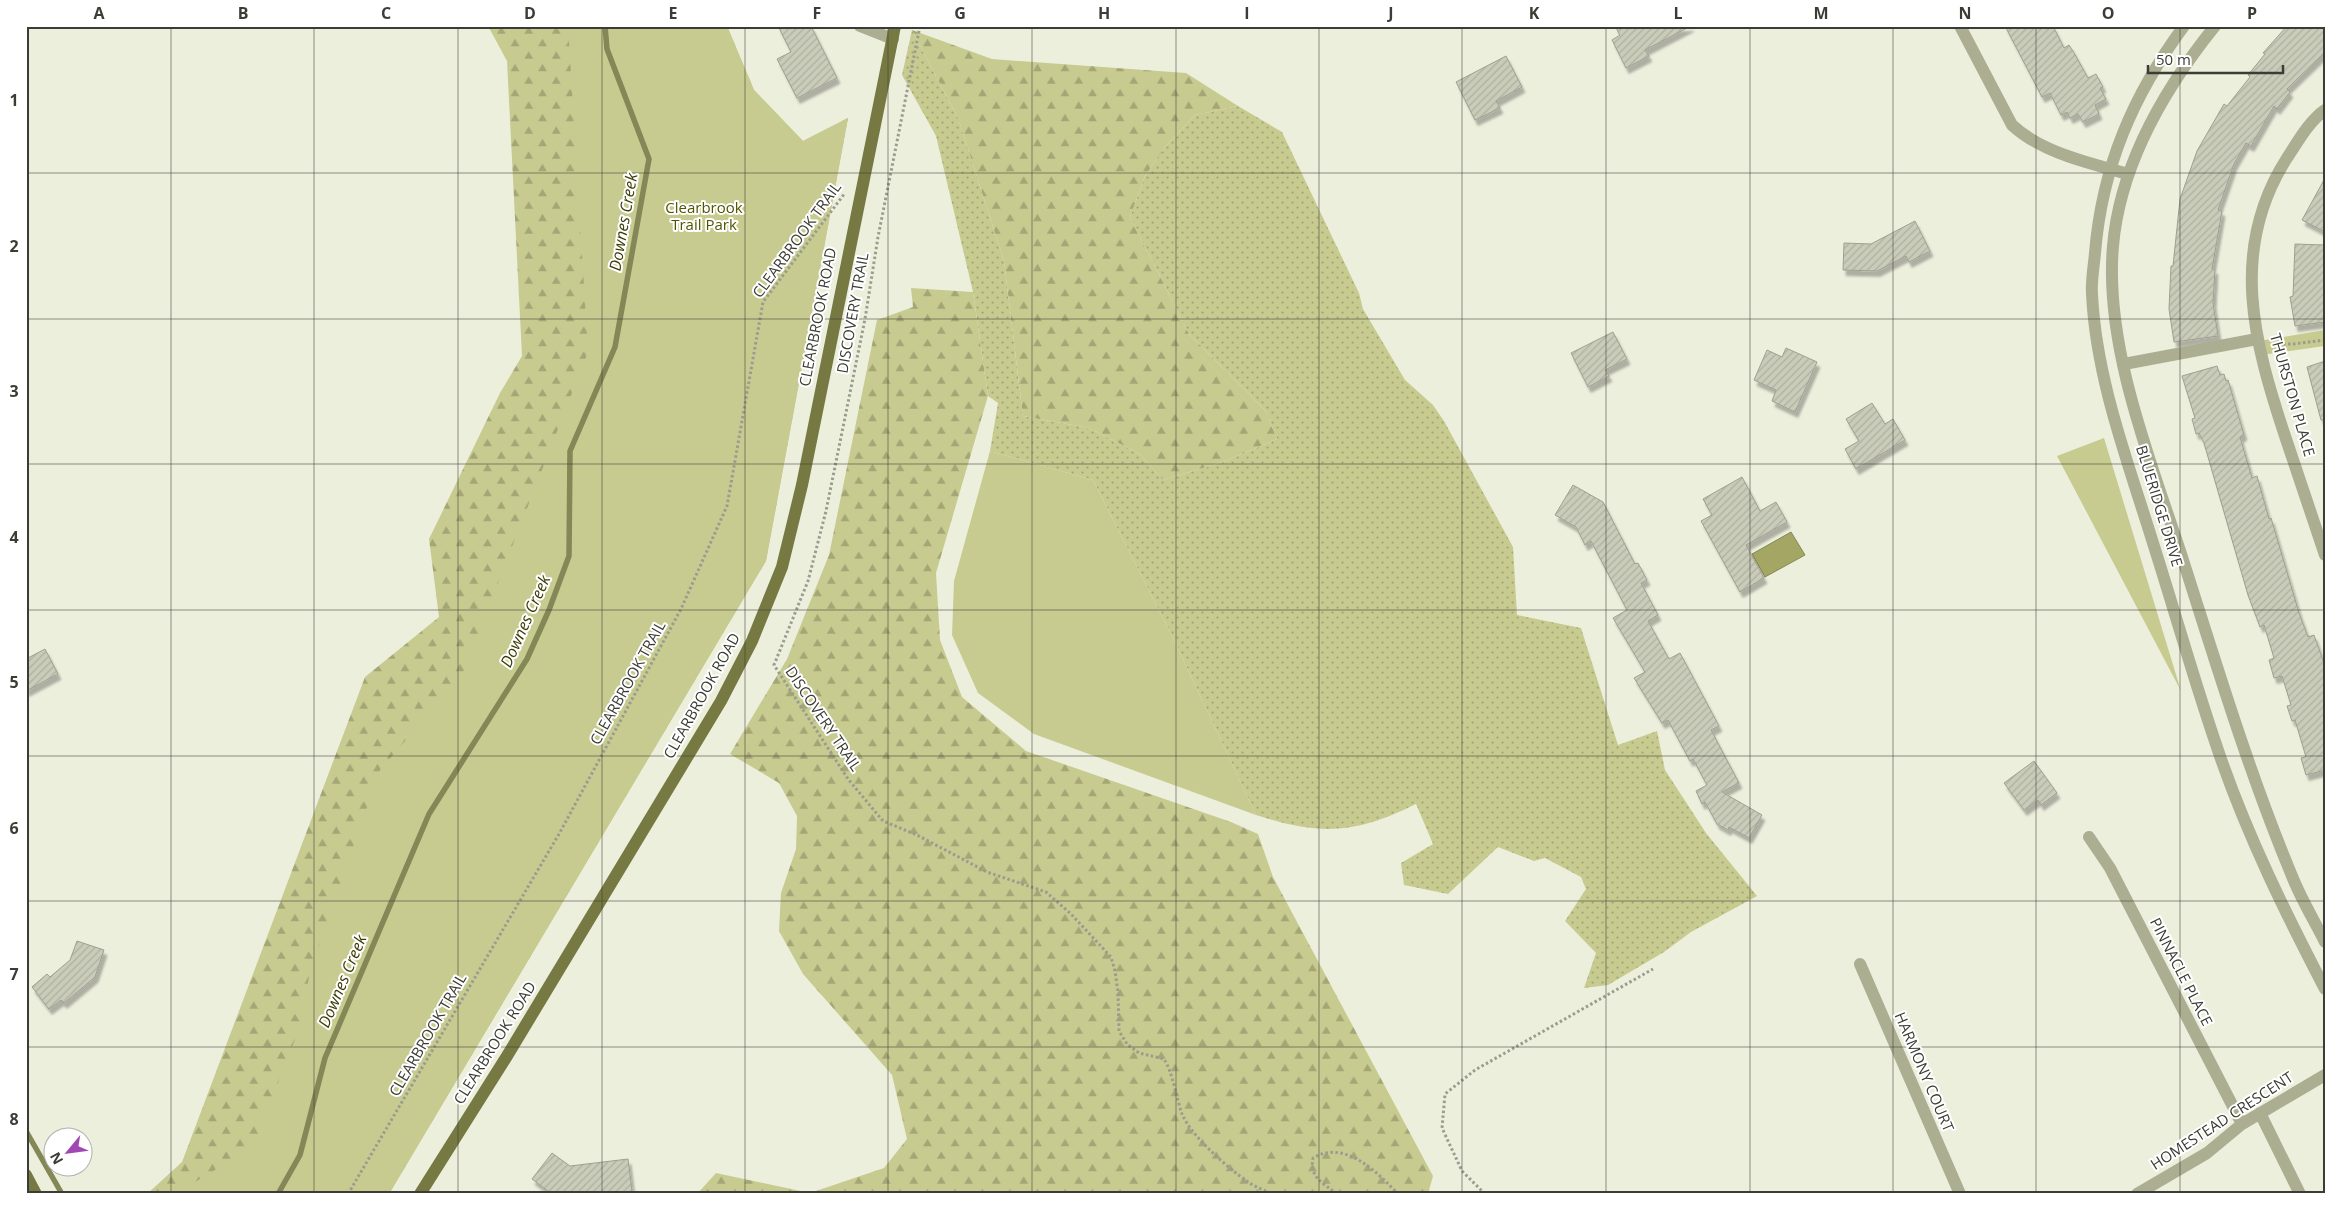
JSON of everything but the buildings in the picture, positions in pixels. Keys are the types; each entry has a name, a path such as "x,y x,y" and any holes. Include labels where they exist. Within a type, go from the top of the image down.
{"main road":[{"name":"CLEARBROOK ROAD","path":"420,1194 507,1056 721,701 752,641 769,600 782,567 802,485 895,26"},
{"path":"26,1175 36,1194"}],"street":[{"path":"860,26 893,39"},
{"path":"1960,26 2012,125 2026,137 2087,162 2128,174"},
{"name":"BLUERIDGE DRIVE","path":"2184,26 2136,102 2109,169 2098,222 2092,292 2103,375 2221,760 2272,888 2325,989"},
{"name":"BLUERIDGE DRIVE","path":"2214,26 2188,59 2156,112 2128,174 2113,244 2111,279 2118,335 2139,423 2247,758 2292,878 2325,942"},
{"name":"THURSTON PLACE","path":"2325,110 2298,142 2277,174 2262,210 2254,250 2251,291 2258,343 2270,388 2325,554"},
{"path":"2124,364 2258,343"},
{"name":"PINNACLE PLACE","path":"2089,837 2110,868 2242,1124"},
{"name":"HARMONY COURT","path":"1860,964 1960,1194"},
{"name":"HOMESTEAD CRESCENT","path":"2137,1194 2207,1153 2242,1124 2325,1075"},
{"path":"2260,1113 2300,1194"}],"path":[{"name":"DISCOVERY TRAIL","path":"920,26 878,238 865,319 826,512 808,581 774,665 848,779 883,821 917,835 988,872 1046,892 1071,914 1111,957 1118,992 1119,1031 1127,1044 1139,1053 1164,1060 1169,1067 1174,1092 1183,1117 1198,1138 1248,1183 1272,1194"},
{"name":"CLEARBROOK TRAIL","path":"348,1194 559,834 682,609 727,506 763,302 849,187"},
{"path":"2258,343 2325,340"},
{"path":"1485,1194 1462,1171 1442,1128 1445,1094 1475,1070 1653,969"},
{"path":"1337,1194 1315,1177 1311,1168 1313,1158 1322,1153 1337,1153 1358,1159 1379,1174 1398,1194"}],"green space":[{"name":"Clearbrook Trail Park","path":"488,26 727,26 754,90 803,141 848,118 766,561 389,1194 147,1194 182,1162 365,677 439,617 429,539 500,393 522,356 507,61"},
{"name":"Clearbrook Trail Park","path":"568,26 727,26 754,90 803,141 848,118 766,561 389,1194 175,1194 253,1147 301,1024 310,971 380,770 462,675 588,352"},
{"path":"912,30 958,118 1004,261 1023,416 1089,428 1140,454 1163,480 1223,462 1277,439 1265,410 1189,334 1130,217 1145,176 1165,147 1195,115 1238,106 1282,132 1359,293 1363,309 1405,380 1433,405 1444,421 1513,547 1517,615 1581,628 1618,745 1657,731 1665,770 1706,833 1757,896 1691,932 1664,952 1608,985 1584,988 1596,953 1565,921 1586,889 1581,877 1545,858 1534,861 1498,847 1448,894 1404,885 1401,863 1433,844 1416,804 1375,821 1338,829 1300,826 1256,815 1173,638 1093,480 990,451 998,403 988,396 973,292 936,136 902,75"},
{"path":"912,30 992,59 1186,73 1238,106 1195,115 1165,147 1145,176 1130,217 1189,334 1265,410 1277,439 1223,462 1163,480 1140,454 1089,428 1023,416 1004,261 958,118"},
{"path":"911,288 973,292 988,396 936,573 940,640 962,697 1026,751 1231,822 1258,834 1273,877 1433,1176 1428,1194 697,1194 716,1173 810,1193 884,1168 907,1139 892,1075 803,974 779,931 781,893 796,849 797,816 779,783 730,754 787,659 829,555 877,320 913,307"},
{"path":"2325,330 2325,346 2262,355 2259,341"},
{"path":"2104,438 2181,691 2057,456"},
{"path":"990,451 1093,480 1173,638 1256,815 1034,734 978,693 952,635 954,581"}],"shaded area":[{"path":"1791,532 1805,555 1765,577 1752,554"}],"waterway":[{"name":"Downes Creek","path":"278,1194 300,1155 325,1058 429,814 527,659 549,610 569,556 570,451 615,347 649,159 607,49 605,26"},
{"path":"26,1131 62,1194"}]}
